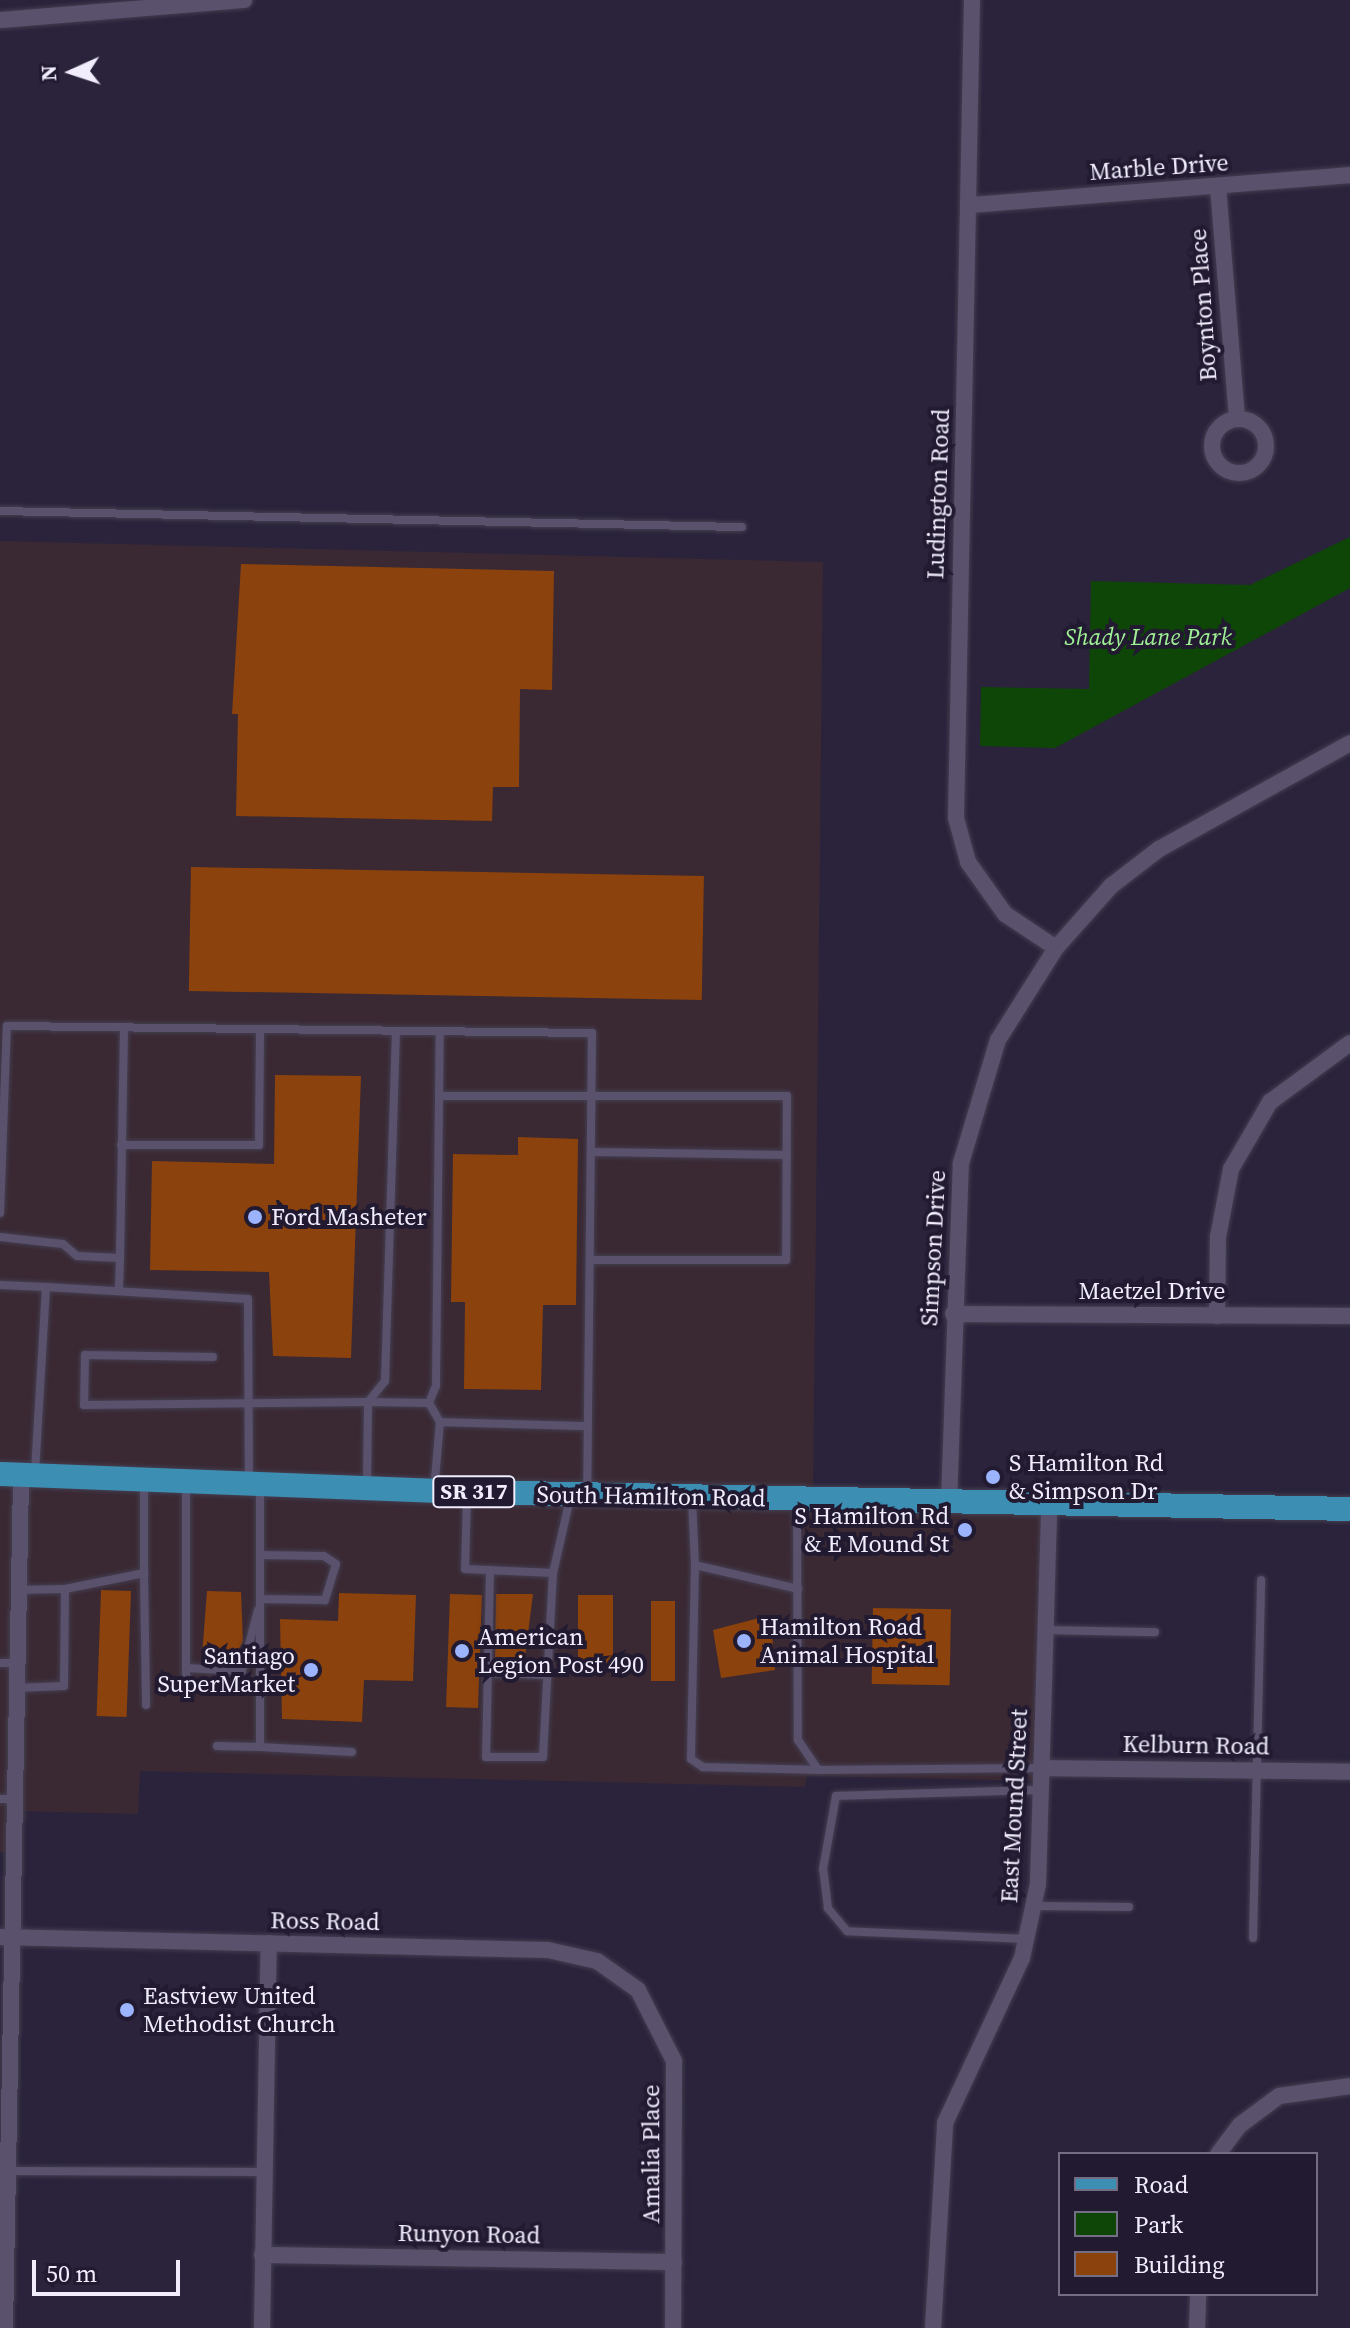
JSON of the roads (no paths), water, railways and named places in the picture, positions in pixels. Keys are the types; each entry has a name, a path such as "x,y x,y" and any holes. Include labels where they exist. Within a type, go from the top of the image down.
{"main road":[{"name":"South Hamilton Road","path":"19,1475 186,1484 467,1492 1049,1506 1350,1509"}],"street":[{"path":"0,20 244,0"},
{"name":"Ludington Road","path":"972,0 971,205 956,818 968,862 1005,914 1056,948"},
{"name":"Marble Drive","path":"971,205 1350,175"},
{"name":"Boynton Place","path":"1218,187 1237,419"},
{"name":"Simpson Drive","path":"949,1503 953,1314 961,1163 975,1102 998,1040 1056,948 1111,886 1159,849 1350,743"},
{"path":"1217,1316 1218,1237 1231,1169 1270,1102 1350,1043"},
{"name":"Maetzel Drive","path":"953,1314 1350,1316"},
{"path":"5,2328 9,2171 7,1799 15,1688 7,1663 17,1590 19,1475"},
{"name":"East Mound Street","path":"933,2328 945,2123 1028,1939 1035,1906 1049,1506"},
{"name":"Kelburn Road","path":"1041,1768 1350,1772"},
{"name":"Ross Road","path":"6,1937 548,1950 597,1961 638,1990"},
{"path":"262,2328 269,1943"},
{"name":"Amalia Place","path":"638,1990 674,2061 673,2328"},
{"path":"1220,2152 1240,2125 1279,2096 1350,2086"},
{"name":"Runyon Road","path":"262,2255 674,2262"},
{"path":"1197,2328 1198,2296"}],"lane":[{"path":"0,511 742,527"},
{"path":"0,1213 7,1026 124,1030 592,1033 587,1426 579,1494 553,1573 543,1757 486,1757 490,1570"},
{"path":"119,1291 124,1030"},
{"path":"121,1145 259,1145 260,1031"},
{"path":"367,1489 368,1402 385,1381 396,1032"},
{"path":"429,1403 436,1386 440,1032"},
{"path":"439,1096 592,1098 637,1092 787,1096 786,1260 590,1260"},
{"path":"591,1152 787,1155"},
{"path":"0,1237 63,1244 77,1256 120,1258"},
{"path":"0,1285 248,1299 248,1405 260,1555 260,1747"},
{"path":"19,1475 46,1287"},
{"path":"213,1357 85,1355 84,1405 429,1403"},
{"path":"429,1403 440,1422 434,1491"},
{"path":"440,1422 587,1426"},
{"path":"144,1482 146,1705"},
{"path":"186,1484 186,1686 260,1684"},
{"path":"467,1492 465,1569 553,1573"},
{"path":"692,1497 695,1565 691,1759 703,1767 818,1770 1041,1768"},
{"path":"797,1500 798,1740 818,1770"},
{"path":"260,1555 324,1556 336,1564 325,1600 260,1604"},
{"path":"695,1565 798,1589"},
{"path":"17,1590 65,1589 144,1573"},
{"path":"1253,1938 1261,1580"},
{"path":"15,1688 64,1686 65,1589"},
{"path":"186,1668 242,1671 248,1629 260,1604"},
{"path":"1045,1630 1155,1632"},
{"path":"488,1673 547,1675"},
{"path":"217,1746 352,1752"},
{"path":"1028,1939 847,1931 828,1908 823,1869 836,1796 1041,1790"},
{"path":"1035,1906 1129,1907"},
{"path":"9,2171 264,2172"}],"place":[{"name":"Ford Masheter","path":"255,1217"},
{"name":"S Hamilton Rd & Simpson Dr","path":"993,1477"},
{"name":"S Hamilton Rd & E Mound St","path":"965,1530"},
{"name":"Hamilton Road Animal Hospital","path":"744,1641"},
{"name":"American Legion Post 490","path":"462,1651"},
{"name":"Santiago SuperMarket","path":"311,1670"},
{"name":"Eastview United Methodist Church","path":"127,2010"}],"park label":[{"name":"Shady Lane Park","path":"1148,637"}]}
